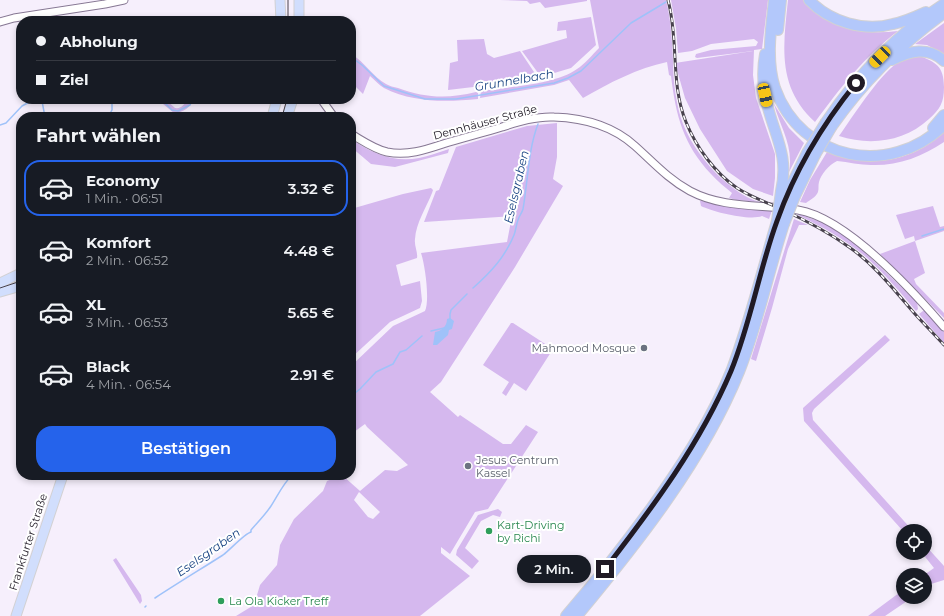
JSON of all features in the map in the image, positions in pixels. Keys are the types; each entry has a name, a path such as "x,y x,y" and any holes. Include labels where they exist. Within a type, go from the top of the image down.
{"highway":[{"path":"774,0 770,59 772,78 775,88 784,108 791,117 806,133 819,143 839,151 860,156 870,157 892,154 912,148 922,143 944,125"},
{"path":"781,0 776,51 778,77 784,95 792,108 802,121 816,133 831,141 850,148 868,150 886,149 900,146 918,138 932,128 944,116"},
{"path":"809,0 823,12 836,19 855,25 875,27 892,25 943,7"},
{"path":"829,124 880,68 943,7"},
{"path":"577,616 650,523 685,472 714,425 746,353 788,194 829,124 856,83 880,57 918,23 943,7"},
{"path":"773,13 768,31 764,57 764,85 767,104 782,154 788,194"},
{"path":"880,68 902,55 916,51 930,52 939,56 944,61"},
{"path":"566,616 605,569 657,500 688,453 715,407 744,335 780,223"}],"main road":[{"path":"280,0 280,16"},
{"path":"299,0 299,16"},
{"path":"0,283 16,276"},
{"path":"0,292 16,287"},
{"name":"Frankfurter Straße","path":"16,616 61,480"}],"street":[{"path":"27,16 124,0"},
{"path":"0,22 16,18"},
{"name":"Dennhäuser Straße","path":"356,137 379,149 388,152 401,153 423,151 524,120 555,117 578,118 596,123 615,132 634,144 670,178 697,194 718,201 740,205 798,210 813,214 837,227 855,240 896,276 944,327"}],"shaded area":[{"path":"500,0 587,1 545,8 540,2 530,4 527,1"},
{"path":"590,0 666,0 671,30 675,93 678,109 686,131 699,153 721,178 734,189 760,202 729,198 732,193 713,177 701,163 682,129 675,104 671,76 669,75 667,62 645,68 624,77 583,98 569,80 554,85 480,98 481,91 556,79 583,65 599,48"},
{"path":"671,0 768,0 762,49 754,50 753,75 756,98 775,154 773,196 753,189 727,171 700,129 685,98 675,63 753,51 697,58 695,57 696,54 711,50 756,46 758,42 754,39 711,44 692,51 678,53 676,28"},
{"path":"788,0 803,0 825,19 842,27 869,32 898,31 863,62 843,85 815,122 803,109 794,95 788,80 784,50"},
{"path":"591,17 596,45 571,68 541,77 522,51 567,38 566,30 557,31 558,22"},
{"path":"944,23 944,54 927,45 915,44"},
{"path":"484,39 487,54 494,58 520,51 538,78 448,90 450,63 458,61 457,40"},
{"path":"917,55 934,63 940,69 944,80 944,87 943,97 939,109 919,127 898,137 886,140 863,141 839,136 866,97 889,70 897,63"},
{"path":"356,57 373,74 387,85 427,96 456,96 476,92 478,93 478,99 442,101 418,99 395,93 384,88 370,76 363,94 356,87"},
{"path":"163,104 171,104 175,108 179,108 184,104 192,104 181,112 173,112"},
{"path":"774,104 789,128 804,143 789,172 790,154 786,137"},
{"path":"557,123 557,157 553,179 563,186 515,267 441,382 430,392 458,417 460,415 503,444 511,444 526,425 538,432 488,509 475,512 450,554 441,547 441,553 470,576 420,616 236,616 254,605 260,585 277,565 280,545 294,519 323,491 327,481 348,480 360,491 385,470 397,471 408,465 365,424 356,431 356,361 393,326 425,311 427,291 421,253 507,242 512,216 424,222 436,191 439,190 456,147 527,126","holes":["359,492 380,512 373,519 368,517 354,500"]},
{"path":"944,132 944,142 909,160 881,165 863,165 837,161 828,167 823,173 816,195 806,203 800,202 810,180 827,152 858,160 889,160 918,150"},
{"path":"356,142 383,156 401,159 419,158 449,149 448,153 395,167 371,164 356,151"},
{"path":"431,188 433,190 419,221 416,233 415,242 417,258 396,265 401,286 420,281 422,301 420,308 390,322 356,353 356,208 403,194"},
{"path":"700,201 740,208 772,210 769,219 762,216 741,217 701,206"},
{"path":"933,206 940,227 944,226 944,231 915,241 914,236 905,239 896,215"},
{"path":"798,214 824,223 854,242 917,302 918,309 916,311 886,276 866,257 833,234"},
{"path":"794,219 808,225 799,225 788,249 756,361 751,359"},
{"path":"915,241 925,273 914,279 916,284 944,313 944,318 880,254"},
{"path":"926,311 944,332 944,343 919,314"},
{"path":"511,323 553,349 526,391 514,383 506,396 502,393 509,382 483,365"},
{"path":"885,335 890,340 814,409 812,413 813,420 907,524 897,524 804,421 803,408"},
{"path":"498,509 502,512 500,517 493,515 481,521 465,548 479,561 472,569 456,555 457,550 478,515"},
{"path":"932,553 944,566 944,580 932,584 932,569 934,568 928,560 932,560"},
{"path":"116,558 141,595 142,601 140,604 113,560"},
{"path":"896,595 896,604 903,604 885,616 868,616"}],"water":[{"path":"450,318 454,321 452,329 449,330 448,335 437,345 433,345 435,332 443,328 447,319"}],"waterway":[{"name":"Grunnelbach","path":"356,61 384,86 425,99 456,99 554,83 581,71 631,23 666,2"},
{"name":"Grunnelbach","path":"16,112 26,104"},
{"name":"Grunnelbach","path":"43,104 44,112"},
{"name":"Grunnelbach","path":"111,112 112,104"},
{"name":"Grunnelbach","path":"166,104 172,110 178,111 190,104"},
{"name":"Grunnelbach","path":"0,125 6,123 16,112"},
{"name":"Eselsgraben","path":"473,288 497,264 514,235 518,219 523,209 530,155 538,124"},
{"path":"922,236 944,229"},
{"name":"Eselsgraben","path":"450,319 451,310 467,294"},
{"name":"Eselsgraben","path":"431,331 444,328"},
{"name":"Eselsgraben","path":"356,392 376,372 393,364 400,352 406,350 422,336"},
{"name":"Eselsgraben","path":"155,598 223,555 251,532 251,530 269,509 288,480"}],"tram line":[{"path":"288,0 288,16"},
{"path":"283,112 286,104"},
{"path":"0,288 16,283"}],"railway":[{"path":"668,0 673,30 676,77 681,107 690,131 707,159 721,175 737,188 816,226 858,254 884,278 944,345"}],"place":[{"name":"Mahmood Mosque","path":"644,348"},
{"name":"Jesus Centrum Kassel","path":"468,466"},
{"name":"Kart-Driving by Richi","path":"489,531"},
{"name":"La Ola Kicker Treff","path":"221,601"}],"route":[{"path":"605,569 665,488 715,407 744,335 777,221 787,194 819,132 838,104 856,83"}]}
